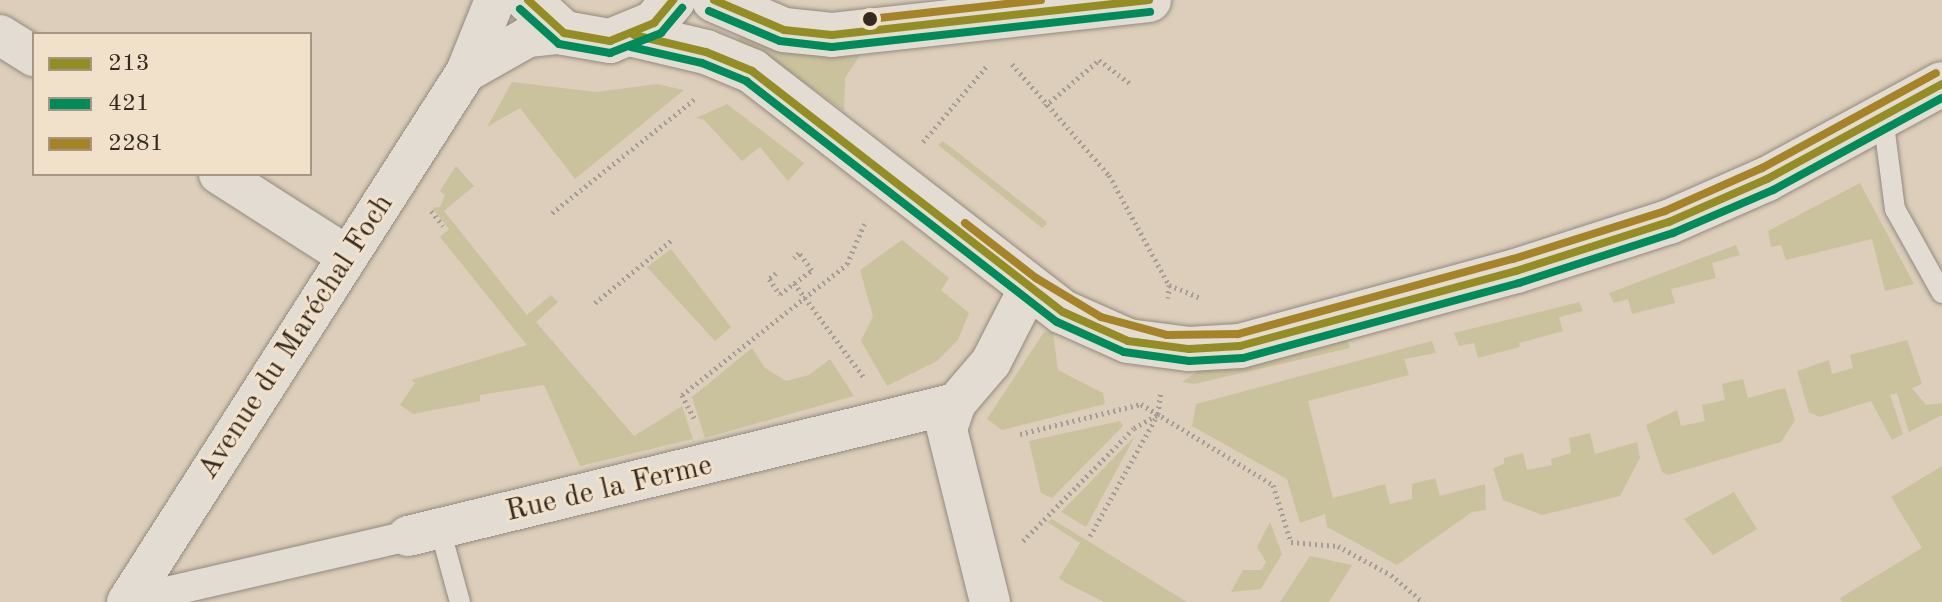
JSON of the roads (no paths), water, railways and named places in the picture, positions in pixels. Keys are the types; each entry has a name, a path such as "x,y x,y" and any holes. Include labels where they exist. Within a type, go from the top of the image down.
{"main road":[{"path":"528,0 564,33 587,41 634,35 706,52 752,71 1063,312 1128,341 1189,349 1240,346 1516,271 1669,222 1767,179 1942,84"},
{"path":"634,35 654,23 673,0"},
{"path":"714,0 784,30 832,35 1149,0"}],"street":[{"name":"Avenue du Maréchal Foch","path":"127,602 466,72 482,7"},
{"name":"Avenue du Maréchal Foch","path":"466,72 528,37 564,33"},
{"path":"0,35 32,55"},
{"path":"222,176 347,256"},
{"path":"990,602 947,429 956,403 991,362 1029,288"},
{"name":"Rue de la Ferme","path":"127,602 956,403"}],"lane":[{"path":"1883,117 1895,209 1942,293"},
{"path":"424,533 460,602"}]}
